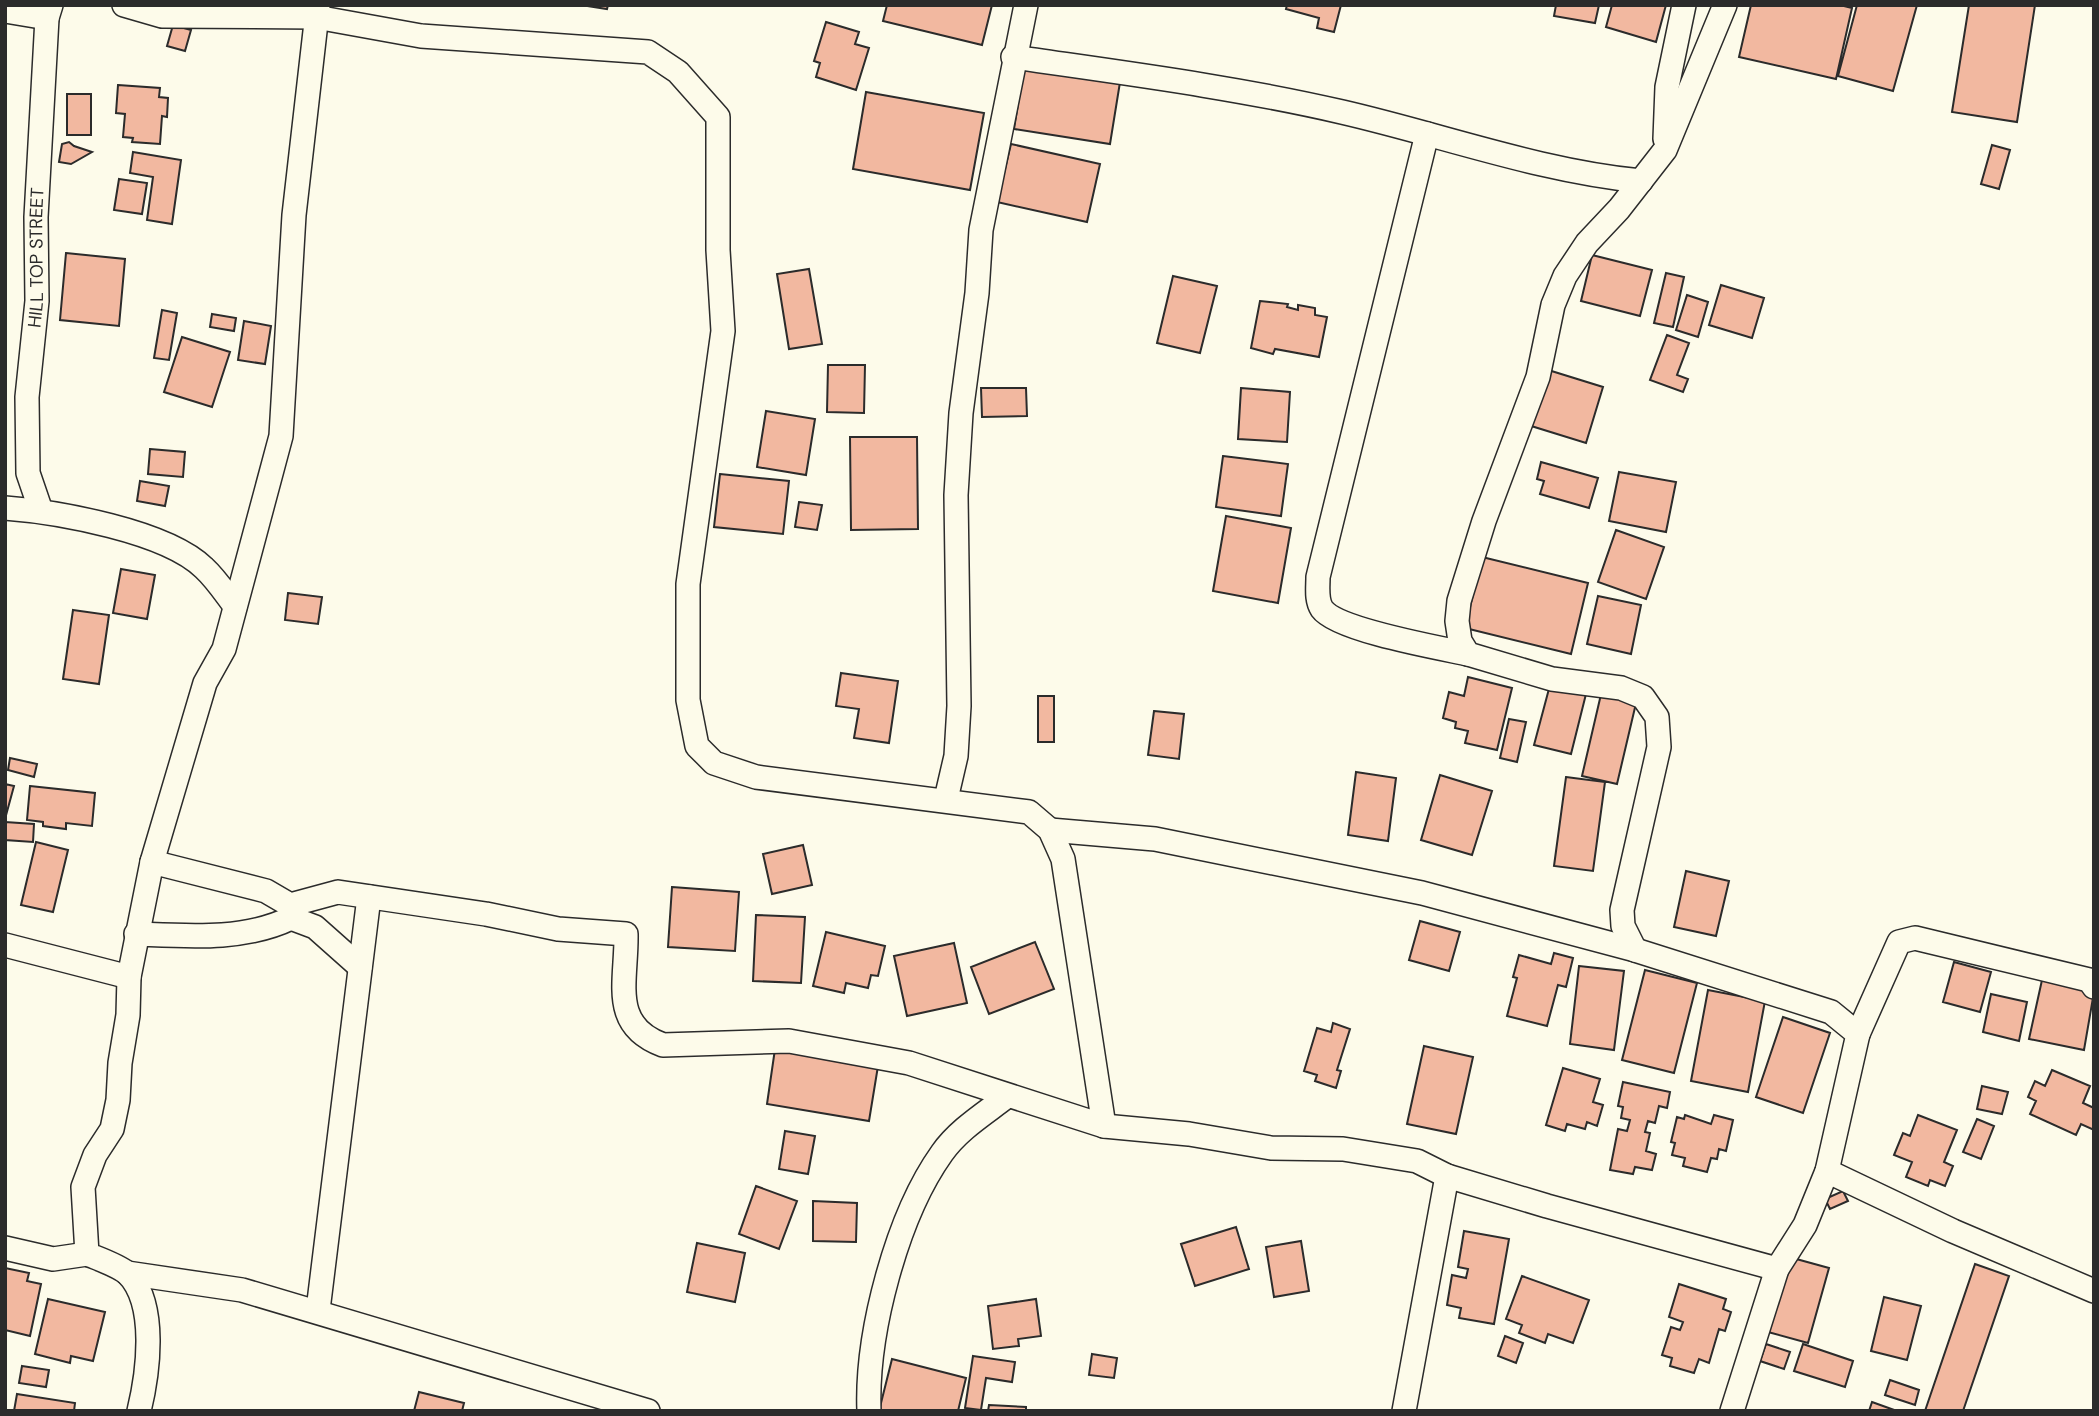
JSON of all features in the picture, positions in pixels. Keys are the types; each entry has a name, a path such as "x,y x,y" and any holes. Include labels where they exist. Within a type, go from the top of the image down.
{"street":[{"path":"124,5 162,16 317,11 421,36 648,52 678,72 718,117 718,250 723,331 688,584 688,700 698,746 714,763 756,777 946,799 1029,812 1051,830 1063,859 1104,1126"},
{"path":"946,799 956,755 959,706 956,495 961,413 978,293 981,230 1013,57 1026,5"},
{"path":"1665,150 1667,87 1684,5"},
{"path":"1468,654 1460,641 1457,621 1459,601 1484,521 1538,377 1553,305 1565,276 1587,243 1665,150 1725,5"},
{"path":"5,11 49,12"},
{"path":"87,1254 83,1187 95,1155 112,1129 128,1015 129,977 152,862 205,683 224,649 281,436 294,215 317,11"},
{"name":"HILL TOP STREET","path":"41,511 28,473 27,397 37,301 36,217 49,12"},
{"path":"1013,57 1267,97 1427,134 1563,170 1641,181"},
{"path":"1427,134 1318,577 1317,597 1323,611 1342,622 1468,654 1552,679 1621,688 1643,697 1657,717 1659,747 1622,910 1623,926 1635,950"},
{"path":"5,508 41,511 130,532 178,550 204,568 235,606"},
{"path":"204,568 246,568"},
{"path":"1051,830 1155,839 1232,852 1422,893 1635,950 1831,1012 1858,1034"},
{"path":"152,862 265,891 315,927 360,967"},
{"path":"136,934 220,935 270,928 291,912 338,892 486,914 558,929 626,934 624,1009 643,1038 663,1045 789,1041 909,1063 1006,1097 1104,1126 1189,1135 1270,1148 1343,1149 1417,1161 1447,1176 1777,1269"},
{"path":"318,1310 369,897"},
{"path":"1732,1411 1777,1269 1805,1225 1827,1171 1858,1034 1899,942 1915,938 2089,980 2094,987"},
{"path":"5,945 129,977"},
{"path":"869,1411 874,1350 897,1241 907,1214 943,1152 965,1127 1006,1097"},
{"path":"1827,1171 1953,1231 2094,1291"},
{"path":"1404,1411 1447,1176"},
{"path":"5,1248 53,1259 87,1254 127,1273 242,1290 318,1310 648,1411"},
{"path":"127,1273 143,1301 149,1345 139,1411"}],"building":[{"path":"581,5 608,5 607,9"},
{"path":"887,5 992,5 982,45 883,21"},
{"path":"1287,5 1341,5 1334,32 1317,28 1319,18 1286,9"},
{"path":"1556,5 1599,5 1595,23 1554,16"},
{"path":"1612,5 1666,5 1656,42 1606,27"},
{"path":"1751,5 1840,5 1852,8 1836,79 1739,57"},
{"path":"1857,5 1917,5 1893,91 1838,76"},
{"path":"1969,5 2035,5 2017,122 1952,112"},
{"path":"826,22 859,32 855,44 869,48 856,90 816,77 820,63 814,61"},
{"path":"173,25 191,30 185,51 167,46"},
{"path":"1025,60 1121,76 1110,144 1014,129"},
{"path":"118,85 160,88 159,97 168,98 167,117 162,116 160,144 132,142 133,138 123,137 125,114 116,113"},
{"path":"866,92 984,113 970,190 853,169"},
{"path":"67,94 91,94 91,135 67,135"},
{"path":"69,142 92,152 71,164 59,162 62,144"},
{"path":"1011,144 1100,164 1087,222 997,202"},
{"path":"1992,145 2010,150 1999,189 1981,184"},
{"path":"133,152 181,160 172,224 147,220 153,177 130,173"},
{"path":"119,179 147,183 142,214 114,210"},
{"path":"66,253 125,259 119,326 60,320"},
{"path":"1592,255 1652,270 1640,316 1581,301"},
{"path":"809,269 822,344 789,349 777,274"},
{"path":"1666,273 1684,277 1673,327 1654,323"},
{"path":"1173,276 1217,286 1200,353 1157,343"},
{"path":"1721,285 1764,298 1752,338 1709,325"},
{"path":"1687,295 1708,302 1698,337 1676,330"},
{"path":"1260,301 1288,304 1287,307 1298,310 1298,305 1315,308 1315,315 1327,317 1319,357 1275,349 1273,354 1251,348"},
{"path":"162,310 177,313 169,360 154,358"},
{"path":"212,314 236,318 234,331 210,327"},
{"path":"244,321 271,326 265,364 238,360"},
{"path":"1667,335 1689,343 1677,375 1688,379 1683,392 1650,380"},
{"path":"182,337 230,352 212,407 164,392"},
{"path":"828,365 865,365 864,413 827,412"},
{"path":"1545,369 1603,387 1586,443 1528,425"},
{"path":"981,388 1026,388 1027,416 982,417"},
{"path":"1241,388 1290,392 1287,442 1238,439"},
{"path":"766,411 815,419 806,475 757,467"},
{"path":"850,437 917,437 918,529 851,530"},
{"path":"150,449 185,452 183,477 148,474"},
{"path":"1223,456 1288,464 1281,516 1216,507"},
{"path":"1541,462 1598,478 1589,508 1540,494 1544,481 1537,479"},
{"path":"1619,472 1676,482 1666,532 1609,521"},
{"path":"720,474 789,481 783,534 714,527"},
{"path":"140,481 169,486 165,506 137,501"},
{"path":"799,502 822,505 817,530 795,527"},
{"path":"1226,516 1291,528 1278,603 1213,591"},
{"path":"1616,530 1664,547 1646,599 1598,582"},
{"path":"1482,557 1588,583 1571,654 1465,628"},
{"path":"121,569 155,575 147,619 113,613"},
{"path":"288,593 322,597 318,624 285,620"},
{"path":"1598,596 1641,605 1631,654 1587,644"},
{"path":"73,610 109,615 99,684 63,679"},
{"path":"841,673 898,681 889,743 854,738 859,709 836,706"},
{"path":"1468,677 1512,688 1497,750 1465,743 1468,731 1455,728 1456,722 1443,718 1449,692 1464,696"},
{"path":"1550,685 1586,694 1571,754 1534,745"},
{"path":"1602,690 1637,699 1617,784 1582,776"},
{"path":"1038,696 1054,696 1054,742 1038,742"},
{"path":"1154,711 1184,714 1179,759 1148,755"},
{"path":"1509,719 1526,722 1517,762 1500,758"},
{"path":"10,758 37,764 34,777 8,770"},
{"path":"1356,772 1396,778 1388,841 1348,835"},
{"path":"1440,775 1492,791 1472,855 1421,840"},
{"path":"1566,777 1605,782 1593,871 1554,866"},
{"path":"5,784 14,786 5,819"},
{"path":"30,786 95,793 92,826 66,823 66,829 43,826 43,822 27,820"},
{"path":"5,822 34,824 33,842 5,840"},
{"path":"36,842 68,850 53,912 21,905"},
{"path":"803,845 812,885 772,894 763,854"},
{"path":"1686,871 1729,881 1716,936 1674,927"},
{"path":"672,887 739,892 735,951 668,947"},
{"path":"756,915 805,917 801,983 753,981"},
{"path":"1420,921 1460,932 1449,971 1409,960"},
{"path":"826,932 885,946 878,976 871,975 868,988 846,983 844,993 813,986"},
{"path":"1035,942 1054,989 989,1014 971,967"},
{"path":"954,943 967,1003 907,1016 894,956"},
{"path":"1554,953 1573,958 1566,987 1558,985 1547,1026 1507,1016 1517,978 1513,977 1519,955 1551,964"},
{"path":"1954,962 1991,972 1980,1012 1943,1002"},
{"path":"1579,966 1624,971 1614,1050 1570,1044"},
{"path":"1645,970 1697,983 1674,1073 1622,1060"},
{"path":"2042,980 2094,992 2084,1050 2029,1039"},
{"path":"1708,990 1765,1001 1748,1092 1691,1081"},
{"path":"1991,994 2027,1002 2019,1041 1983,1032"},
{"path":"1783,1017 1830,1033 1803,1113 1756,1097"},
{"path":"1333,1023 1350,1029 1337,1070 1341,1071 1336,1088 1315,1081 1317,1075 1304,1071 1317,1028 1331,1032"},
{"path":"1424,1046 1473,1057 1456,1134 1407,1124"},
{"path":"775,1049 878,1066 869,1121 767,1104"},
{"path":"1563,1068 1600,1079 1593,1102 1603,1105 1597,1126 1587,1122 1585,1129 1567,1124 1565,1131 1546,1125"},
{"path":"2052,1070 2090,1086 2083,1103 2094,1108 2094,1130 2081,1124 2076,1135 2030,1114 2036,1101 2028,1097 2035,1081 2045,1086"},
{"path":"1623,1082 1670,1092 1667,1108 1659,1106 1655,1123 1648,1121 1645,1132 1650,1133 1646,1151 1656,1154 1652,1170 1635,1167 1633,1174 1610,1170 1618,1129 1627,1131 1630,1120 1621,1118 1623,1107 1618,1106"},
{"path":"1982,1086 2008,1092 2002,1114 1977,1109"},
{"path":"1685,1115 1711,1124 1714,1115 1733,1120 1726,1151 1719,1149 1717,1159 1711,1158 1707,1172 1683,1166 1685,1158 1672,1155 1675,1143 1671,1142 1677,1117 1684,1119"},
{"path":"1918,1115 1957,1130 1944,1162 1953,1166 1945,1186 1930,1180 1928,1186 1906,1177 1912,1162 1894,1155 1903,1133 1910,1136"},
{"path":"1977,1119 1994,1126 1981,1159 1963,1152"},
{"path":"785,1131 815,1136 808,1174 779,1169"},
{"path":"756,1186 797,1201 779,1249 739,1234"},
{"path":"1843,1191 1848,1201 1830,1209 1825,1199"},
{"path":"813,1201 857,1203 856,1242 813,1241"},
{"path":"1236,1227 1249,1269 1195,1286 1181,1244"},
{"path":"1464,1231 1509,1239 1494,1324 1459,1318 1461,1308 1447,1305 1452,1275 1466,1278 1468,1269 1458,1267"},
{"path":"1301,1241 1309,1291 1274,1297 1266,1247"},
{"path":"697,1243 745,1253 735,1302 687,1292"},
{"path":"1789,1257 1829,1268 1808,1343 1768,1332"},
{"path":"1975,1264 2009,1276 1963,1411 1925,1411"},
{"path":"5,1268 29,1273 27,1281 41,1284 30,1336 5,1330"},
{"path":"1522,1276 1589,1300 1573,1343 1548,1334 1545,1343 1519,1333 1522,1325 1506,1319"},
{"path":"1679,1284 1726,1299 1723,1309 1731,1312 1725,1331 1719,1329 1709,1363 1699,1359 1694,1373 1670,1366 1672,1358 1662,1355 1671,1327 1680,1330 1683,1322 1669,1317"},
{"path":"1884,1297 1921,1306 1907,1360 1871,1351"},
{"path":"48,1299 105,1312 93,1361 71,1356 70,1363 35,1354"},
{"path":"1036,1299 1041,1336 1018,1339 1019,1346 993,1349 988,1306"},
{"path":"1505,1336 1523,1343 1516,1363 1498,1356"},
{"path":"1766,1344 1790,1352 1784,1369 1760,1361"},
{"path":"1803,1344 1853,1361 1845,1387 1794,1371"},
{"path":"1092,1354 1117,1358 1114,1378 1089,1375"},
{"path":"973,1356 1015,1362 1012,1382 986,1378 981,1410 965,1408"},
{"path":"892,1359 966,1378 958,1411 879,1411"},
{"path":"22,1366 49,1370 46,1387 19,1383"},
{"path":"1890,1380 1919,1390 1915,1405 1885,1395"},
{"path":"419,1392 464,1403 462,1411 414,1411"},
{"path":"17,1394 75,1403 74,1411 14,1411"},
{"path":"1872,1402 1897,1411 1869,1411"},
{"path":"989,1405 1026,1407 1026,1411 988,1411"}]}
